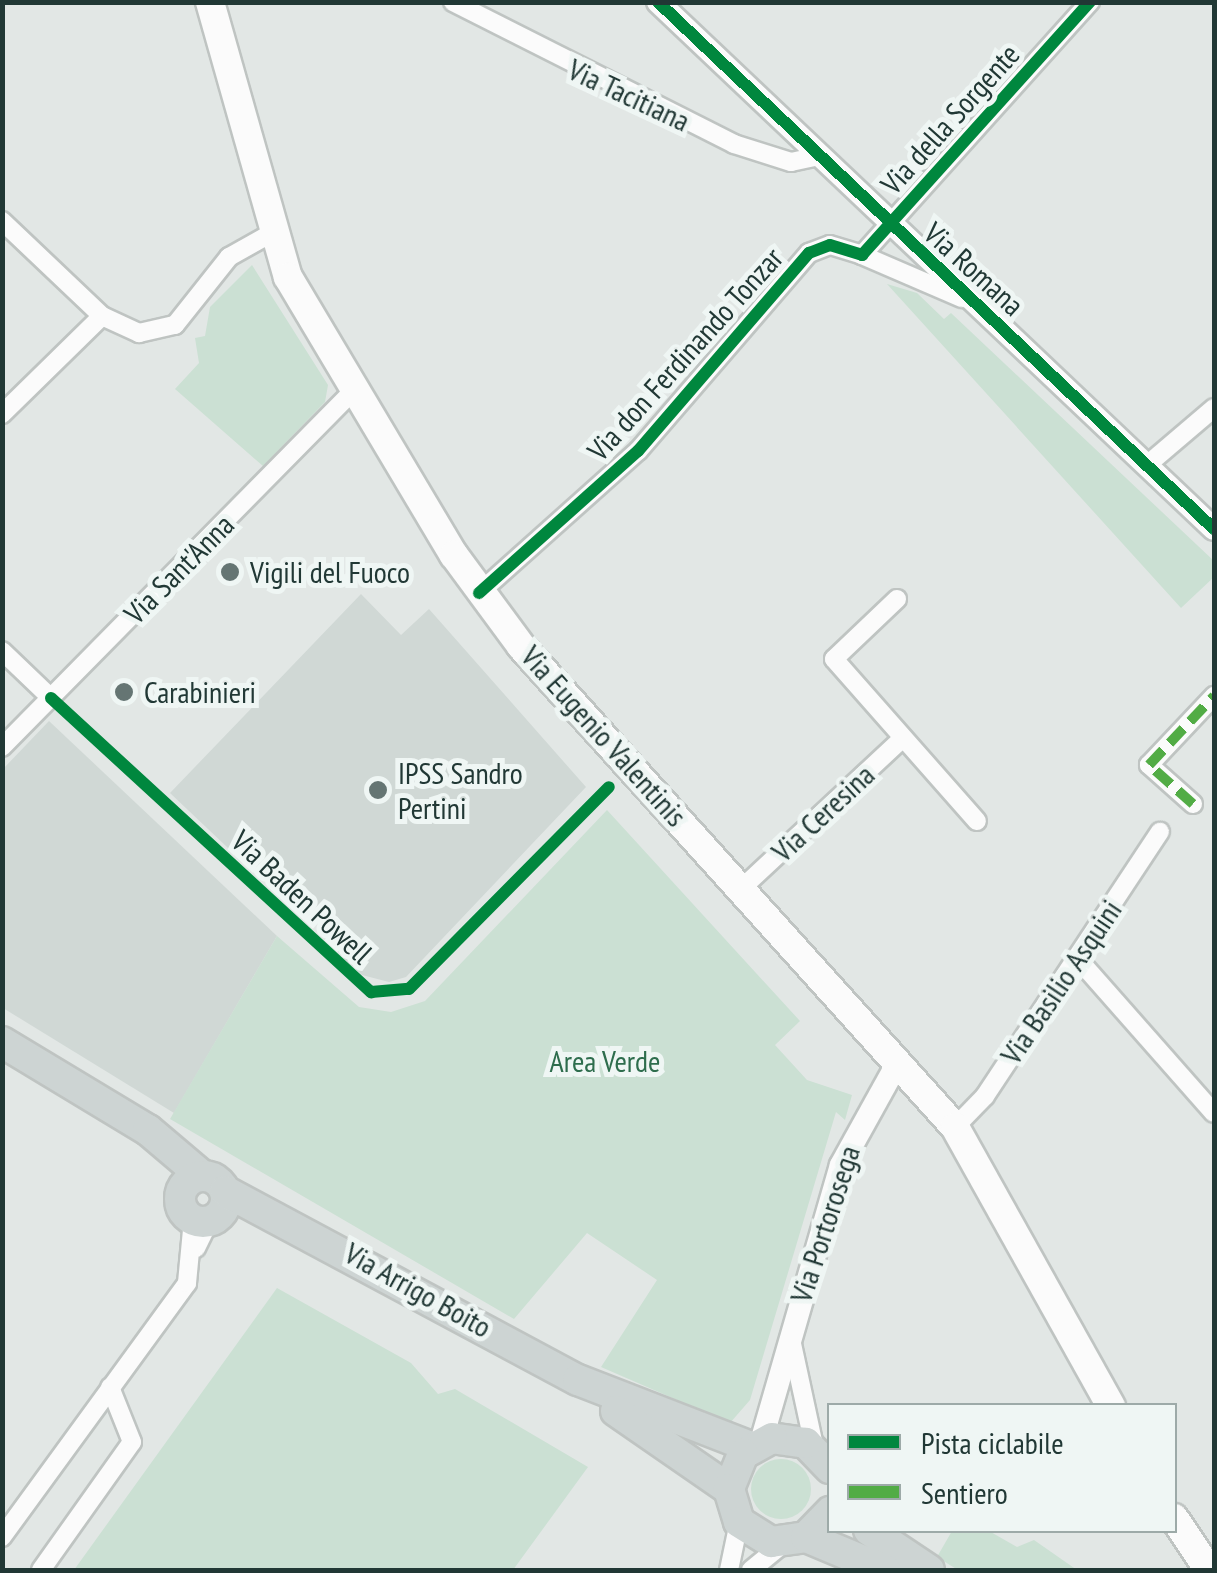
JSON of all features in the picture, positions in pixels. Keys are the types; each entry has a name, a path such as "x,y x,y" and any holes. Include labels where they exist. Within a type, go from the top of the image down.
{"main road":[{"name":"Via Eugenio Valentinis","path":"210,2 270,234 354,390 478,593 955,1127 1109,1403"},
{"name":"Via Arrigo Boito","path":"2,1042 209,1194 578,1380 756,1444 784,1438 822,1459"},
{"name":"Via Arrigo Boito","path":"578,1380 728,1489"},
{"path":"756,1444 728,1489 739,1522 885,1570"},
{"path":"795,1540 827,1514"},
{"path":"1177,1522 1210,1570"},
{"path":"874,1533 929,1570"}],"street":[{"name":"Via Tacitiana","path":"452,2 734,144 791,162 814,157"},
{"name":"Via della Sorgente","path":"888,225 1090,2"},
{"name":"Via Romana","path":"661,3 814,157 980,307 1214,529"},
{"path":"2,221 102,316 138,333 175,325 229,257 270,234"},
{"path":"862,255 888,225"},
{"name":"Via don Ferdinando Tonzar","path":"478,593 638,451 810,252 830,245 862,255 980,307"},
{"path":"2,414 102,316"},
{"name":"Via Sant'Anna","path":"2,747 354,390"},
{"path":"1146,465 1214,408"},
{"path":"897,598 834,659 976,821"},
{"path":"2,650 52,698"},
{"path":"1193,804 1149,765 1214,696"},
{"name":"Via Ceresina","path":"742,888 903,738"},
{"name":"Via Basilio Asquini","path":"955,1127 1078,959 1160,832"},
{"path":"1078,959 1214,1113"},
{"name":"Via Portorosega","path":"756,1444 792,1338 840,1165 898,1062"},
{"path":"2,1537 187,1283 209,1194"},
{"name":"Via Portorosega","path":"792,1338 822,1459"},
{"path":"42,1570 132,1442 110,1387"},
{"path":"729,1570 739,1522"},
{"path":"751,1570 795,1540"}],"shaded area":[{"name":"IPSS Sandro Pertini","path":"361,594 401,635 429,609 586,787 406,977 389,982 362,975 340,955 339,936 273,872 263,881 170,793"},
{"path":"49,721 277,936 174,1113 3,1008 3,769"}],"green space":[{"path":"252,265 328,385 325,402 263,466 175,389 199,363 195,338 205,336 210,307"},
{"path":"887,284 917,293 944,319 951,313 1214,561 1214,577 1181,608"},
{"name":"Area Verde","path":"607,810 800,1021 775,1045 807,1080 852,1095 845,1120 836,1112 750,1400 730,1423 601,1367 657,1280 587,1233 514,1319 170,1119 277,936 359,1007 391,1012 425,1001"},
{"path":"277,1288 411,1363 438,1394 455,1389 588,1467 513,1570 74,1570"},
{"path":"781,1459 802,1468 811,1489 802,1510 781,1519 760,1510 751,1489 760,1468"},
{"path":"951,1533 992,1533 1017,1547 1034,1540 1077,1570 958,1570 937,1557"}],"marked path":[{"path":"1193,804 1149,765 1214,696"}],"cycle path":[{"path":"658,2 1214,529"},
{"path":"479,593 638,451 809,253 830,245 862,255 1090,2"},
{"name":"Via Baden Powell","path":"51,698 371,992 409,989 609,787"}],"place":[{"name":"Vigili del Fuoco","path":"230,572"},
{"name":"Carabinieri","path":"124,692"},
{"name":"IPSS Sandro Pertini","path":"378,790"}]}
